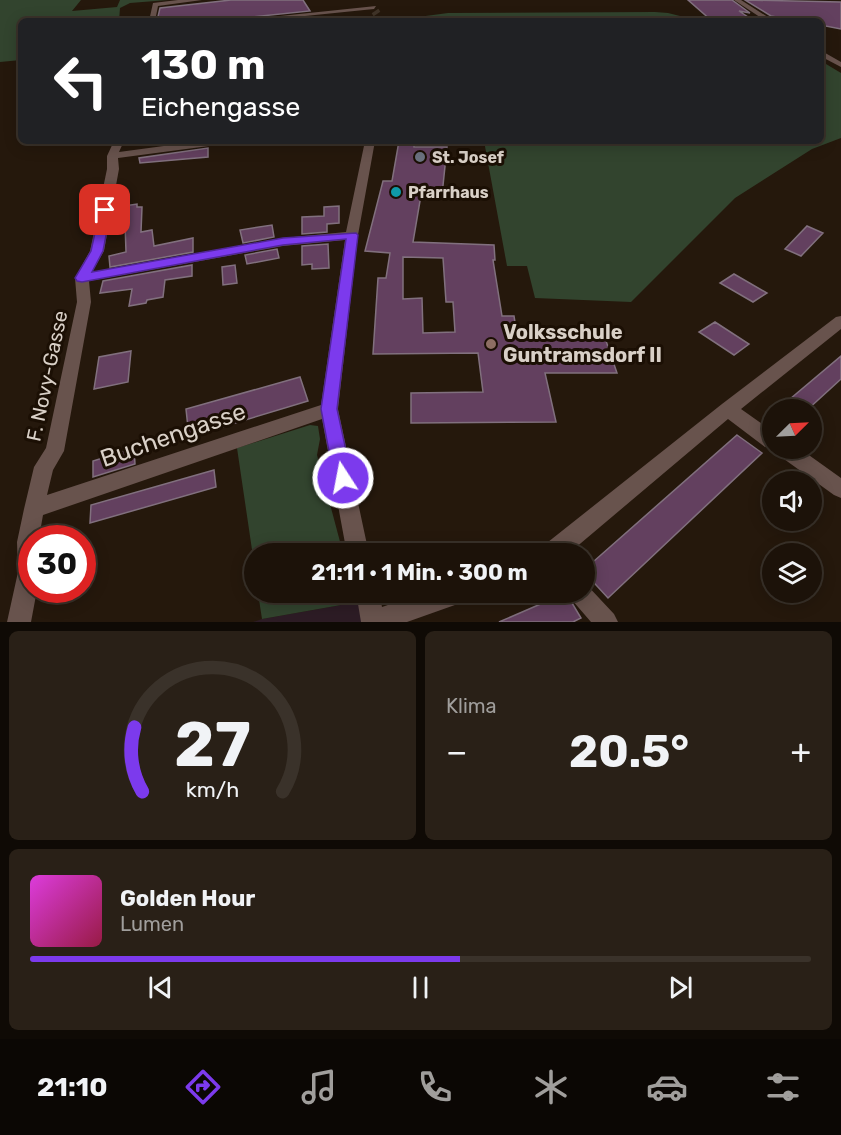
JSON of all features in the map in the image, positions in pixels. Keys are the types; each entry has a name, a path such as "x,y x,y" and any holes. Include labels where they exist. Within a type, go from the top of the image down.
{"street":[{"path":"152,18 154,4 199,0"},
{"path":"358,0 364,9"},
{"path":"737,0 766,18"},
{"path":"268,18 364,9 374,6"},
{"path":"824,54 841,65"},
{"path":"82,278 97,251 115,148 177,144"},
{"path":"356,543 329,409 352,235 369,144"},
{"path":"82,278 283,242 352,235"},
{"name":"F. Novy-Gasse","path":"19,622 29,572 28,542 34,509 44,466 55,451 84,302 82,278"},
{"path":"564,543 728,409 841,321"},
{"name":"Buchengasse","path":"34,509 329,409"},
{"path":"728,409 762,434"},
{"path":"799,459 841,489"},
{"path":"369,603 373,622 429,603"},
{"path":"590,603 606,622"}],"shaded area":[{"path":"358,603 362,622 253,622"}],"green space":[{"path":"0,0 81,0 72,11 117,7 120,0 168,0 130,3 120,8 119,18 18,18 18,60 0,62"},
{"path":"655,12 688,18 418,17 448,13"},
{"path":"824,63 841,73 841,138 812,149 735,198 631,302 535,298 527,266 507,266 485,144 824,144"},
{"path":"310,425 318,426 320,439 317,455 340,543 251,543 237,448"},
{"path":"260,603 352,603 262,619"}],"building":[{"path":"231,0 303,0 310,11 243,18 158,18 160,8"},
{"path":"688,0 732,0 750,13 739,11 750,18 709,18"},
{"path":"745,0 841,2 841,29 824,26 824,18 771,16"},
{"path":"398,144 414,144 414,147 447,147 442,195 421,195 413,242 494,245 495,260 493,260 502,316 514,316 517,335 604,335 617,373 545,373 556,422 411,423 411,393 483,392 478,353 373,354 378,278 386,278 390,253 365,251 383,181 392,181","holes":["403,257 443,258 446,302 453,302 455,332 423,333 422,298 403,299"]},
{"path":"208,148 208,157 140,163 139,158"},
{"path":"137,204 137,207 142,207 141,232 152,230 154,246 193,238 193,252 110,267 109,256 126,252 124,206"},
{"path":"339,206 339,223 327,224 327,232 302,234 302,217 324,216 324,207"},
{"path":"272,225 274,237 243,243 240,230"},
{"path":"807,226 823,233 801,256 785,249"},
{"path":"328,244 329,268 312,269 312,264 302,265 302,246"},
{"path":"277,249 279,258 247,264 245,255"},
{"path":"192,265 192,276 165,280 163,297 147,300 146,303 129,306 132,289 100,293 103,281"},
{"path":"235,265 237,283 223,285 222,267"},
{"path":"734,274 767,293 753,302 720,283"},
{"path":"715,322 749,344 734,355 699,332"},
{"path":"131,351 128,382 94,389 99,357"},
{"path":"841,356 841,379 819,399 790,399"},
{"path":"300,377 308,401 189,437 186,409"},
{"path":"737,435 762,453 608,598 595,584 595,560"},
{"path":"134,448 135,464 93,477 93,461"},
{"path":"214,470 216,487 90,523 91,505"},
{"path":"543,603 572,603 581,618 573,622 499,622"}],"place":[{"name":"St. Josef","path":"420,157"},
{"name":"Pfarrhaus","path":"396,192"},
{"name":"Volksschule Guntramsdorf II","path":"491,344"}],"route":[{"path":"105,210 97,251 82,278 283,242 352,235 329,409 343,478"}]}
